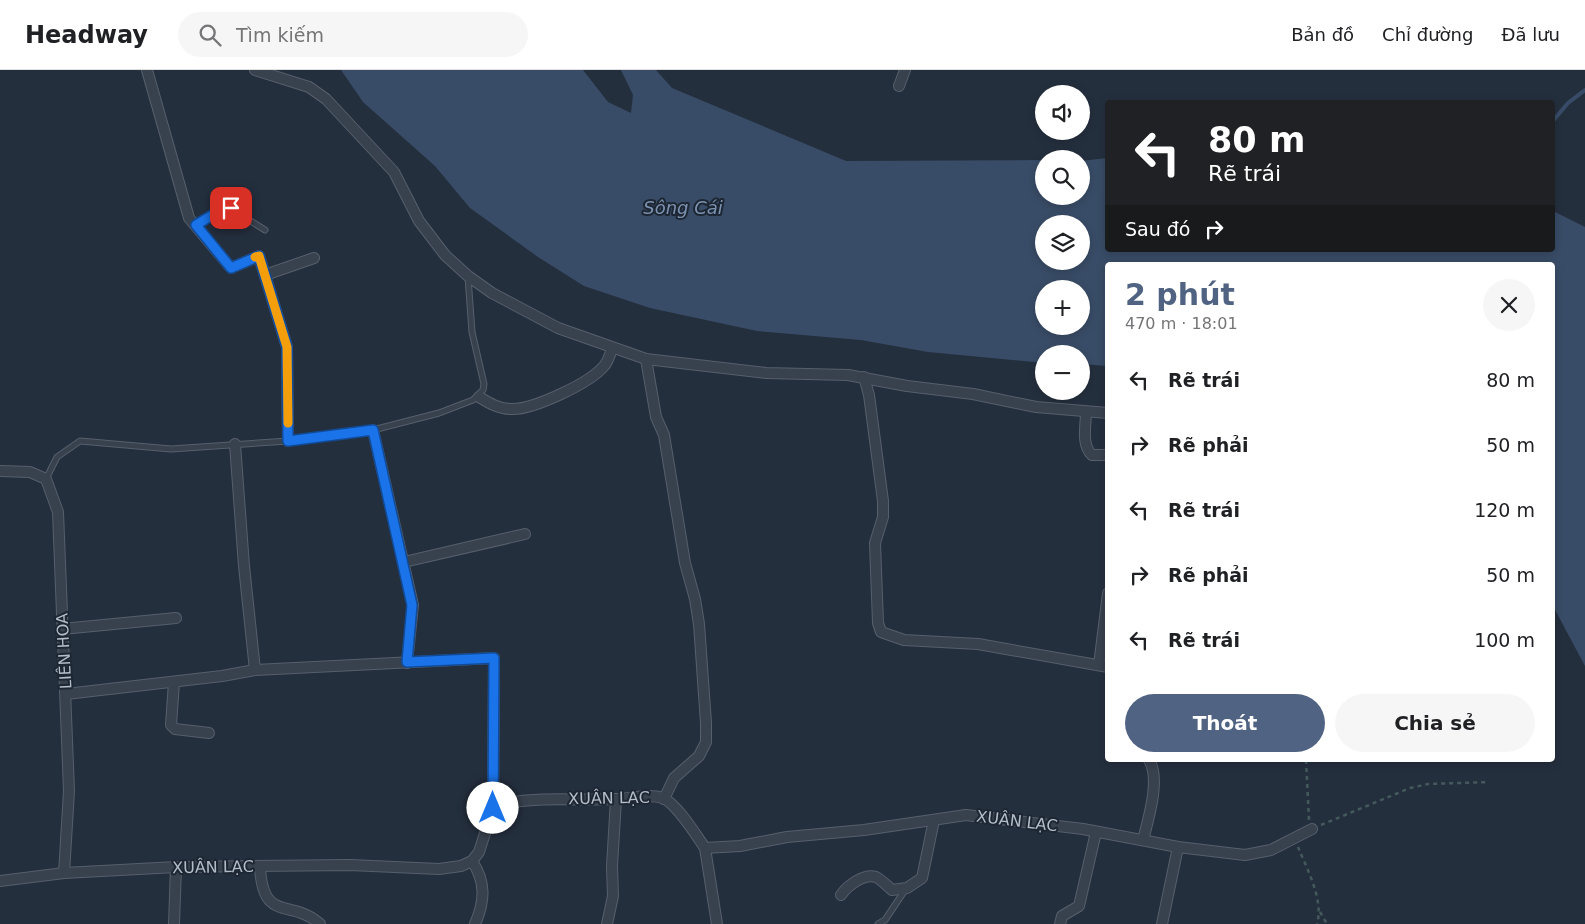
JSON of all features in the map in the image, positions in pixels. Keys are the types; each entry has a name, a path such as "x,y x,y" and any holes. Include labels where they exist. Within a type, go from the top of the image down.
{"street":[{"path":"147,70 186,211 231,268 259,256 287,347 288,441"},
{"path":"254,70 309,87 326,99 394,172 419,220 444,255 468,276 536,319 612,349 646,359 766,373 864,377 907,386 973,394 1036,407 1105,413"},
{"path":"899,86 905,70"},
{"path":"265,274 314,258"},
{"path":"479,397 493,406 511,409 532,406 553,398 604,366 612,349"},
{"path":"646,359 656,417 664,435 685,563 695,599 702,658 706,723 706,742 699,756 674,778 664,799"},
{"path":"864,377 883,501 883,517 875,543 878,628 886,635 904,640 978,644 1103,666 1105,637"},
{"path":"1086,412 1088,451 1092,455 1105,455"},
{"path":"373,430 404,562 412,605 407,662"},
{"path":"235,444 244,566 255,670"},
{"path":"0,471 30,472 46,479"},
{"name":"LIÊN HOA","path":"46,479 58,512 69,791 64,873"},
{"path":"404,562 525,534"},
{"path":"62,629 176,618"},
{"path":"66,694 174,682 255,670 494,658 493,808 479,852 472,861 482,880 484,890 475,924"},
{"path":"174,682 171,725 175,729 209,733"},
{"path":"1143,840 1153,794 1152,765 1150,762"},
{"name":"XUÂN LẠC","path":"493,808 509,802 567,798 616,799 640,797 664,799 673,805 705,848 740,846 787,837 864,830 978,815 1096,832 1178,847 1256,855 1271,850 1312,829"},
{"path":"607,924 613,896 612,866 616,799"},
{"path":"841,896 851,885 869,877 878,878 892,890 907,888 922,878 925,871 934,820"},
{"path":"1060,924 1062,916 1078,906 1096,832"},
{"path":"1162,924 1178,847"},
{"path":"705,848 717,924"},
{"name":"XUÂN LẠC","path":"0,881 64,873 176,867 350,865 439,869 460,866 472,861"},
{"path":"174,924 176,867"},
{"path":"260,867 261,887 266,912"},
{"path":"287,920 310,918 320,924"}],"lane":[{"path":"196,225 228,207 265,230"},
{"path":"46,479 57,457 80,441 171,450 288,441 373,430 438,412 479,397 484,384 472,332 468,276"},
{"path":"878,924 885,920 907,888"}],"path":[{"path":"1306,762 1308,810 1312,829 1410,788 1428,784 1490,782"},
{"path":"1294,839 1308,870 1320,912 1327,924"},
{"path":"1317,924 1320,912"}],"water":[{"name":"Sông Cái","path":"341,70 583,70 608,102 631,113 633,95 621,70 656,70 672,88 846,161 1035,160 1035,205 1090,205 1090,160 1105,158 1105,252 1555,252 1555,212 1585,227 1585,666 1555,610 1555,262 1105,262 1105,366 1090,365 1090,345 1035,345 1035,362 928,352 861,340 757,331 650,308 584,286 538,257 470,208 435,166 363,102"}],"waterway":[{"path":"1555,118 1568,103 1585,90"}],"slow traffic":[{"path":"255,257 259,256 283,328 287,347 288,423"}],"route":[{"path":"231,208 224,208 196,225 231,268 259,256 283,328 287,347 288,441 373,430 404,562 412,605 407,662 494,658 493,808"}]}
